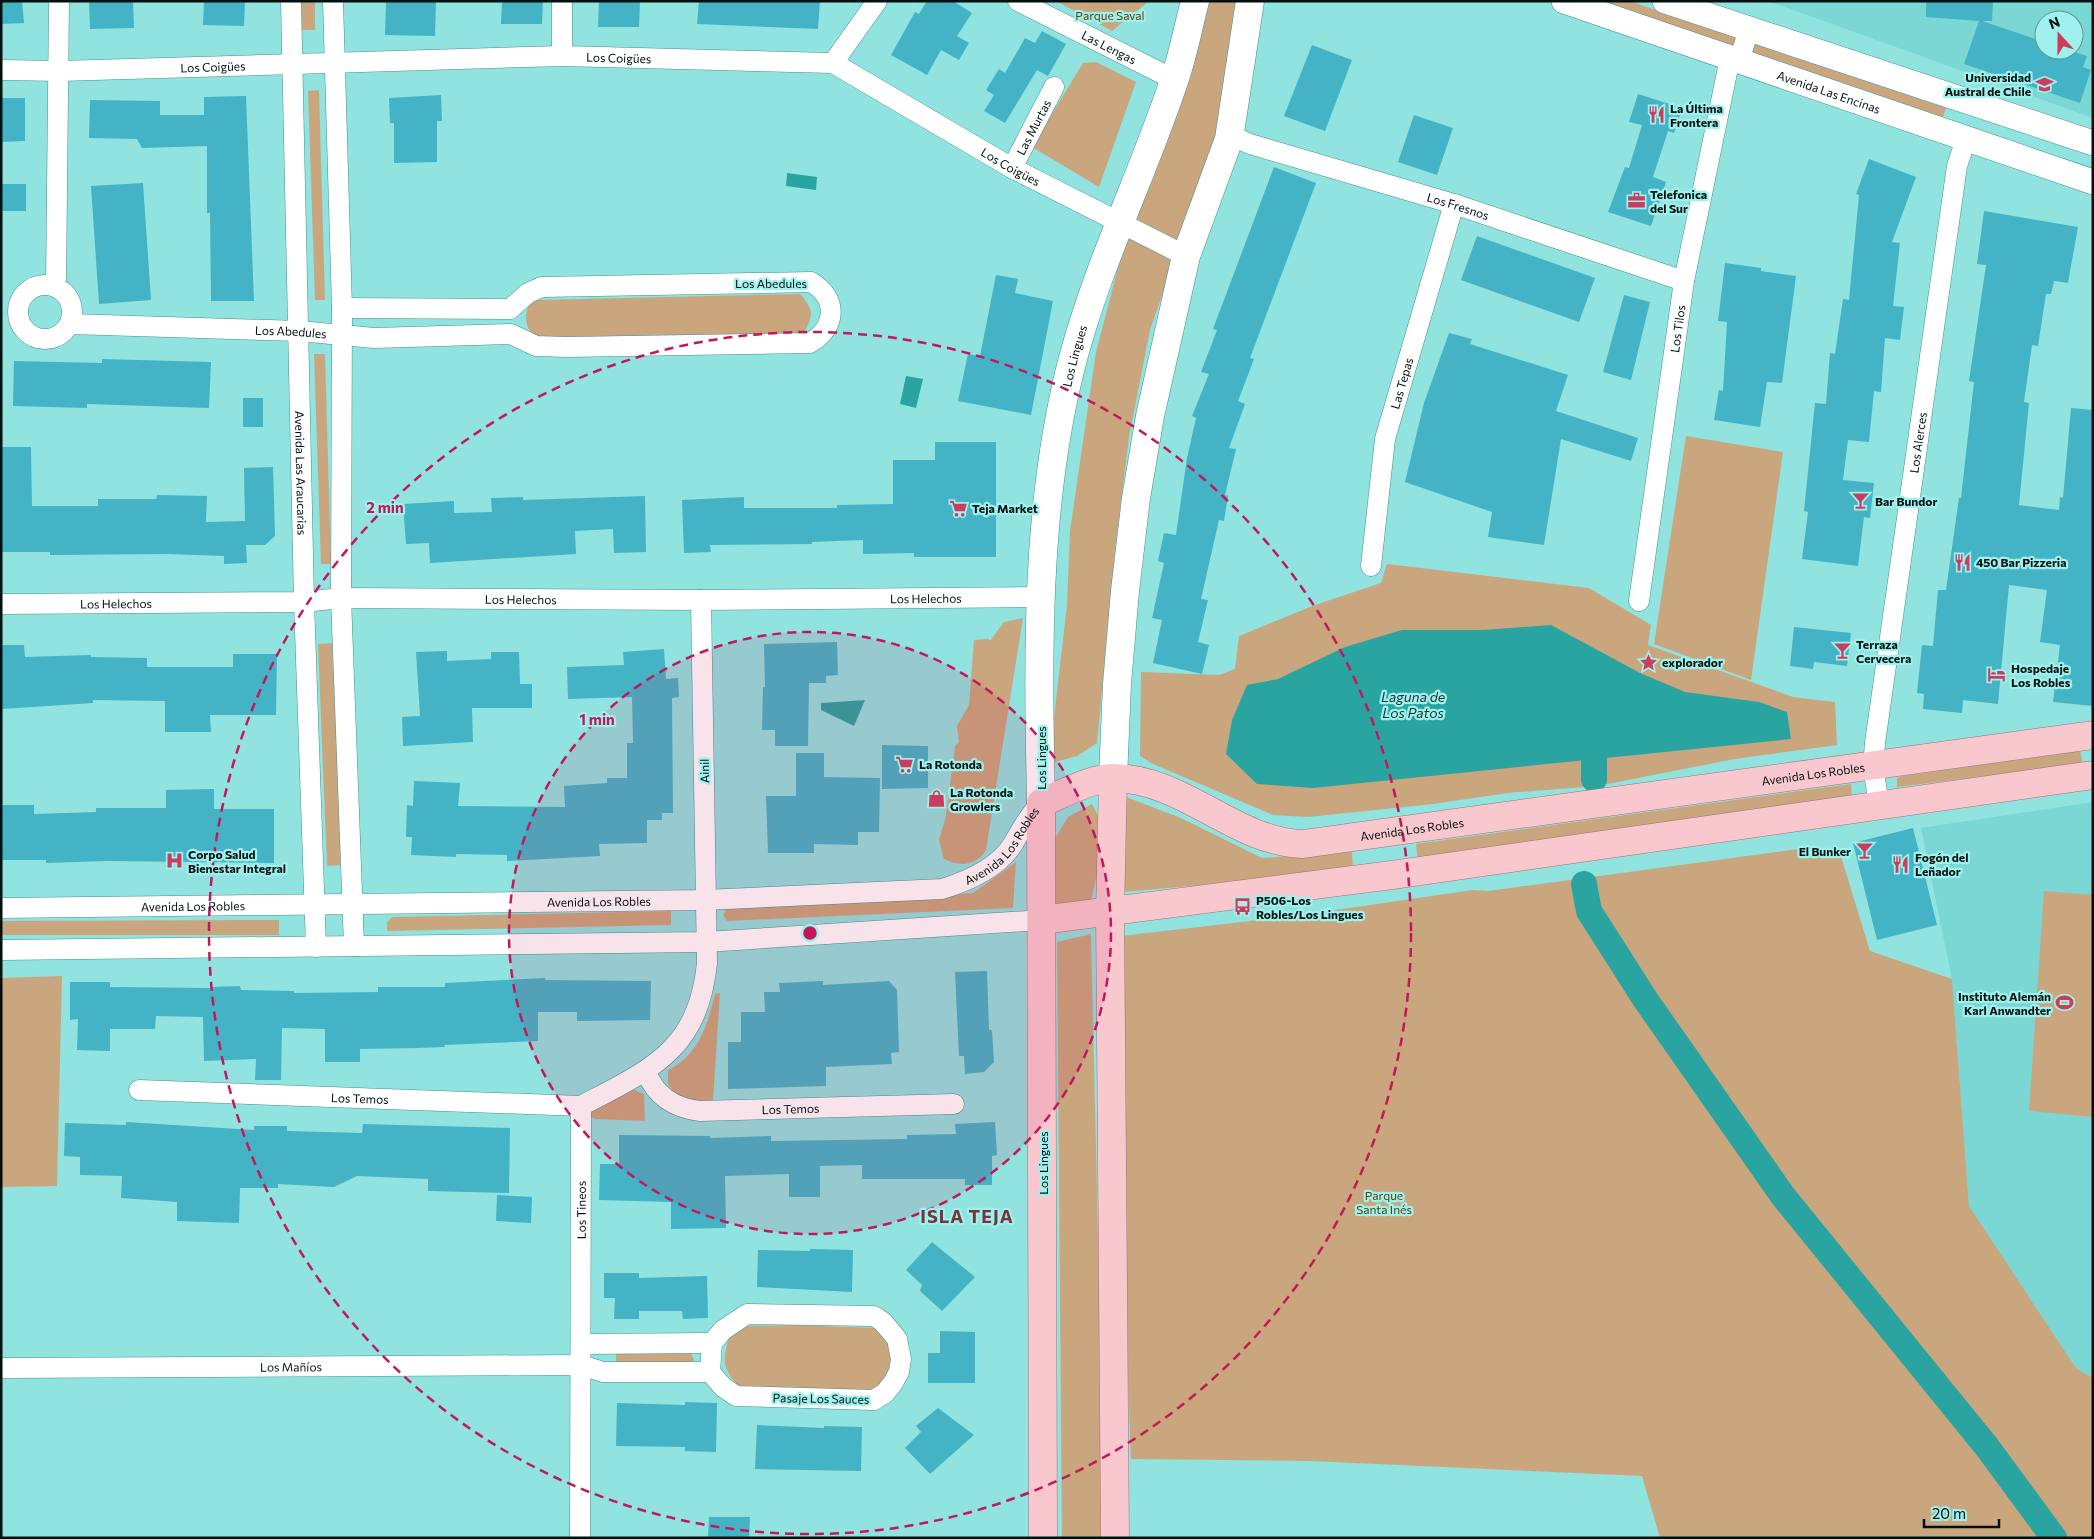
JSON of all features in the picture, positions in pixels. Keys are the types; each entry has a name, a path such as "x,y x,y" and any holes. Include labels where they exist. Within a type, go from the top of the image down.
{"main road":[{"name":"Los Lingues","path":"1043,1538 1041,597 1051,471 1060,414 1084,320 1175,80 1195,1"},
{"path":"1115,1538 1110,913 1117,675 1136,498 1150,416 1186,256 1230,135 1250,1"},
{"name":"Avenida Los Robles","path":"1041,803 1094,782 1113,778 1169,791 1230,819 1256,836 1287,844 1303,844 2093,735"},
{"path":"1042,920 1110,913 1392,875 2093,775"},
{"path":"1392,833 1392,875"}],"street":[{"path":"56,286 60,71 59,1"},
{"name":"Avenida Las Araucarias","path":"290,1 304,602 316,947"},
{"path":"333,1 342,308 341,598 354,946"},
{"path":"562,1 562,56"},
{"path":"833,62 876,1"},
{"name":"Las Lengas","path":"1018,1 1175,80"},
{"name":"Avenida Las Encinas","path":"1564,1 2093,182"},
{"path":"1665,1 2093,143"},
{"name":"Los Tilos","path":"1639,601 1684,281 1735,60 1749,29"},
{"name":"Los Coigües","path":"1,70 60,71 562,56 833,62 1012,168 1186,256"},
{"name":"Las Murtas","path":"1012,168 1054,87"},
{"name":"Los Fresnos","path":"1230,135 1250,144 1454,204 1684,281"},
{"name":"Los Alerces","path":"1879,805 1872,766 1957,166 1966,139"},
{"name":"Las Tepas","path":"1371,566 1385,439 1454,204"},
{"name":"Los Abedules","path":"70,324 299,330 374,338 511,334 536,346 810,343 825,331 831,313 826,294 811,282 542,287 528,293 510,309"},
{"path":"42,284 56,286 65,292 71,302 73,313 70,324 56,337 42,339 29,334 18,316 20,302 28,290 42,284"},
{"path":"342,308 510,309 511,334"},
{"name":"Los Helechos","path":"1,604 304,602 341,598 701,600 1041,597"},
{"name":"Ainil","path":"701,600 706,942"},
{"name":"Avenida Los Robles","path":"1,908 705,900 942,888 975,876 1004,855 1026,820 1041,803"},
{"path":"1,950 706,942 1042,920"},
{"path":"581,1106 646,1072 674,1047 691,1022 704,984 706,942"},
{"name":"Los Temos","path":"646,1072 654,1087 665,1100 675,1106 693,1111 954,1104"},
{"name":"Los Temos","path":"139,1090 581,1106"},
{"name":"Los Tineos","path":"580,1538 582,1344 581,1106"},
{"name":"Pasaje Los Sauces","path":"710,1372 723,1387 736,1396 874,1400 893,1384 901,1360 897,1339 891,1330 874,1316 747,1314 724,1330 712,1343"},
{"path":"581,1365 603,1372 710,1372 712,1343 582,1344"},
{"name":"Los Mañíos","path":"1,1368 581,1365"}],"shaded area":[{"name":"Universidad Austral de Chile","path":"1768,1 2093,1 2093,118"},
{"name":"Instituto Alemán Karl Anwandter","path":"2093,802 2093,1378 2076,1368 1969,1206 1952,979 1921,828"}],"green space":[{"path":"301,1 315,1 315,30 301,30"},
{"name":"Parque Saval","path":"1056,1 1149,1 1112,31"},
{"path":"1205,1 1238,1 1226,96 1207,168 1150,330 1129,437 1116,542 1097,743 1077,756 1055,762 1051,743 1067,605 1070,531 1096,352 1119,264 1190,77"},
{"path":"1554,1 1629,1 1946,108 1939,129"},
{"path":"1096,62 1136,82 1099,187 1032,147 1083,63"},
{"path":"319,90 325,300 315,300 308,91"},
{"path":"800,294 808,304 811,313 803,334 536,339 528,327 526,319 528,305 537,300"},
{"path":"314,354 325,354 331,564 321,564"},
{"path":"1686,436 1783,452 1751,680 1654,644"},
{"path":"1387,564 1589,588 1651,625 1648,645 1793,697 1835,702 1837,745 1735,759 1597,786 1508,793 1433,804 1308,817 1273,815 1153,764 1140,756 1141,672 1219,675 1235,669 1239,636 1315,605 1381,583"},
{"path":"1023,618 986,850 973,862 967,864 950,862 944,859 939,840 946,816 955,746 959,742 957,726 969,705 974,640 989,639 990,641 1004,622"},
{"path":"332,643 342,865 327,866 318,644"},
{"path":"2080,751 2083,764 1897,787 1897,778 1902,776"},
{"path":"1851,784 1852,799 1418,861 1416,844"},
{"path":"1126,797 1181,818 1262,858 1352,852 1353,871 1124,892"},
{"path":"1092,804 1100,820 1097,874 1091,901 1053,904 1054,840 1068,817"},
{"name":"Parque Santa Inés","path":"1813,847 1839,850 1870,951 1952,979 1969,1206 2076,1368 2093,1378 2093,1538 1660,1538 1642,1476 1310,1461 1131,1459 1122,1217 1121,936 1301,915 1473,890 1488,891"},
{"path":"1016,862 1013,908 727,921 723,915 727,908 973,893"},
{"name":"Instituto Alemán Karl Anwandter","path":"2044,891 2093,895 2093,1117 2029,1111"},
{"path":"671,911 671,925 387,931 387,922 392,917"},
{"path":"279,920 279,935 1,935 1,921"},
{"path":"1091,934 1105,1538 1062,1538 1057,942"},
{"path":"62,976 57,1186 1,1187 1,978"},
{"path":"720,993 713,1100 691,1101 677,1098 668,1084 668,1070 678,1064 694,1048 705,1028 715,994"},
{"path":"630,1088 644,1094 645,1121 595,1119 590,1116 595,1106"},
{"path":"795,1325 878,1328 888,1343 891,1357 888,1372 881,1388 867,1391 741,1389 734,1382 725,1363 730,1334 745,1326"},
{"path":"691,1353 694,1360 689,1364 616,1362 616,1354"}],"water":[{"path":"787,173 817,177 816,190 786,186"},
{"path":"906,376 923,379 916,408 900,404"},
{"name":"Laguna de Los Patos","path":"1551,625 1640,673 1685,692 1759,702 1787,712 1791,739 1313,788 1257,784 1226,754 1232,720 1247,685 1278,679 1345,647 1402,630 1483,630"},
{"path":"865,700 854,726 821,710 821,703"}],"building":[{"path":"1,1 22,1 24,23 1,24"},
{"path":"89,1 133,1 134,28 90,29"},
{"path":"204,1 245,1 244,26 203,25"},
{"path":"386,1 436,1 435,36 385,35"},
{"path":"502,1 543,1 542,24 501,24"},
{"path":"599,1 640,1 639,27 598,27"},
{"path":"699,1 820,1 818,29 697,24"},
{"path":"927,1 953,1 972,13 957,36 969,43 959,60 941,50 927,75 891,55 915,12 919,14"},
{"path":"1926,1 1993,1 1992,21 1982,21 2034,39 2034,60 2084,60 2084,55 2087,56 2083,67 2091,70 2080,103 1964,64 1979,21 1926,17"},
{"path":"1042,31 1066,44 1048,76 1037,70 1005,123 984,111 994,95 986,90 999,69 1005,73 1025,38 1035,43"},
{"path":"1312,45 1352,60 1325,131 1284,116"},
{"path":"1638,94 1682,108 1674,133 1668,131 1653,177 1666,182 1651,226 1608,212 1625,167 1629,168 1642,125 1629,122"},
{"path":"441,95 442,121 437,121 437,162 394,163 394,123 390,123 389,98"},
{"path":"246,96 254,301 211,301 210,213 207,213 207,146 142,148 137,139 89,138 90,100 160,101 160,115 204,115 204,97"},
{"path":"1,98 25,98 25,141 1,142"},
{"path":"1414,115 1453,128 1437,175 1398,162"},
{"path":"1869,159 1916,177 1892,242 1900,243 1893,306 1904,307 1900,340 1885,338 1881,392 1874,391 1869,442 1848,440 1843,480 1874,483 1870,518 1864,517 1858,566 1802,559 1808,512 1804,511 1815,403 1826,404 1830,353 1835,354 1843,299 1849,300 1859,195 1856,194"},
{"path":"1274,167 1316,183 1250,358 1254,359 1238,401 1245,404 1229,448 1236,449 1225,495 1228,496 1224,521 1219,520 1201,599 1208,600 1198,642 1209,645 1202,674 1153,663 1162,620 1152,618 1164,563 1158,561 1164,533 1176,535 1187,458 1196,418 1192,416 1209,374 1201,372 1217,330 1213,329"},
{"path":"143,183 151,300 99,304 91,186"},
{"path":"1,184 26,184 26,211 1,211"},
{"path":"1984,211 2078,227 2068,283 2054,281 2051,294 2046,294 2038,346 2032,345 2024,402 2029,403 2019,505 2059,510 2060,497 2063,498 2071,408 2093,410 2093,706 2053,702 2060,645 2040,642 2047,590 2009,585 1998,704 1963,700 1962,713 1923,709 1924,694 1917,693 1922,645 1933,646 1938,590 1946,590 1959,498 1961,498 1974,382 1969,381 1986,265 1977,264"},
{"path":"1477,236 1595,278 1579,322 1461,280"},
{"path":"1725,263 1761,268 1761,271 1796,276 1782,383 1767,382 1760,427 1714,420 1719,390 1723,391 1727,322 1718,321"},
{"path":"996,275 1018,279 1015,293 1053,301 1031,415 958,401 968,354 980,356"},
{"path":"1624,295 1650,302 1631,380 1603,372"},
{"path":"1449,333 1472,339 1470,344 1568,375 1556,411 1638,438 1631,461 1561,439 1544,545 1488,537 1492,512 1405,482 1424,403"},
{"path":"102,359 211,362 209,408 87,404 87,408 13,406 14,361 102,363"},
{"path":"243,398 263,398 263,427 243,427"},
{"path":"935,442 996,442 996,557 914,557 914,553 863,554 863,540 812,542 812,544 710,545 711,552 684,553 682,500 744,497 744,508 837,508 837,505 893,504 893,460 935,460"},
{"path":"1,447 31,447 32,506 98,506 98,499 156,499 157,495 207,496 206,522 245,521 244,468 273,467 275,536 265,545 246,545 247,563 224,564 224,556 168,554 50,555 50,552 1,552"},
{"path":"645,496 646,552 614,553 613,529 575,531 576,554 430,563 429,543 406,544 403,504 454,501 454,513 492,512 491,498 523,497 523,500"},
{"path":"1794,627 1851,633 1847,666 1814,662 1813,669 1790,666"},
{"path":"837,642 838,675 826,676 826,683 809,683 808,746 775,746 775,730 762,730 763,687 765,687 764,644"},
{"path":"1,645 24,645 25,657 91,655 91,657 147,658 147,667 233,667 233,654 277,654 276,715 210,715 211,732 165,732 165,701 93,700 93,703 1,709"},
{"path":"664,649 666,679 678,678 679,697 672,698 673,813 662,813 662,820 647,820 647,843 599,844 600,856 507,861 507,855 456,854 456,857 411,855 412,837 406,837 407,805 413,806 414,781 460,783 458,806 565,807 564,786 607,783 607,778 627,778 627,743 633,743 632,697 568,699 567,667 624,665 623,652"},
{"path":"447,651 447,661 491,659 491,652 519,652 520,684 532,684 532,708 472,708 473,742 403,746 402,717 420,716 416,652"},
{"name":"La Rotonda","path":"882,745 928,746 928,788 882,789"},
{"path":"796,753 824,753 824,777 880,778 879,832 858,832 858,845 814,844 814,853 768,853 766,796 796,796"},
{"path":"214,789 214,809 274,809 274,863 107,861 46,863 46,860 1,860 1,805 34,805 34,814 96,812 96,808 166,808 166,790"},
{"path":"1913,828 1937,925 1877,940 1853,843"},
{"path":"987,971 989,1030 992,1030 994,1062 984,1072 965,1074 964,1056 959,1056 955,972"},
{"path":"545,978 545,980 651,981 650,1020 577,1021 577,1012 538,1012 538,1041 444,1045 445,1047 360,1049 360,1062 325,1062 325,1029 282,1028 281,1080 255,1080 256,1059 204,1061 203,1017 156,1016 155,1029 110,1029 110,1051 77,1050 78,1019 70,1020 70,982 110,982 110,987 211,988 240,986 241,990 294,991 294,993 378,992 378,987 445,987 445,983"},
{"path":"823,981 823,985 889,981 897,990 899,1052 891,1053 892,1064 826,1067 826,1086 728,1089 728,1042 741,1042 741,1012 765,1012 764,992 780,992 779,983"},
{"path":"126,1122 254,1130 254,1126 287,1126 287,1131 362,1133 363,1124 510,1128 509,1193 428,1191 428,1179 357,1176 334,1187 278,1184 278,1188 240,1188 239,1223 177,1221 177,1202 121,1198 122,1176 80,1175 80,1157 64,1156 65,1123 126,1125"},
{"path":"995,1122 997,1155 992,1156 992,1185 965,1185 965,1179 862,1179 862,1165 820,1166 820,1197 789,1197 789,1174 725,1176 726,1228 671,1229 671,1202 599,1200 600,1164 619,1164 619,1135 710,1136 710,1138 771,1136 771,1141 907,1139 907,1135 956,1134 955,1124"},
{"path":"497,1195 532,1197 531,1223 496,1221"},
{"path":"932,1242 975,1277 942,1311 920,1291 922,1285 906,1270"},
{"path":"810,1249 853,1250 852,1292 757,1287 758,1250 810,1251"},
{"path":"604,1273 639,1273 639,1278 707,1276 708,1318 683,1319 682,1311 639,1311 639,1319 614,1319 615,1298 604,1298"},
{"path":"940,1331 975,1332 975,1383 928,1383 928,1353 940,1353"},
{"path":"685,1402 717,1403 716,1452 685,1451 685,1447 616,1446 617,1403 685,1405"},
{"path":"938,1408 974,1435 930,1474 905,1448 921,1432 916,1426"},
{"path":"757,1425 824,1428 824,1426 862,1427 861,1471 755,1469"},
{"path":"709,1517 750,1517 749,1538 708,1538"}],"waterway":[{"path":"1594,757 1594,779"},
{"path":"1584,884 1589,911 1645,999 1783,1196 1987,1447 2054,1538"}],"place":[{"name":"Universidad Austral de Chile","path":"2045,84"},
{"name":"La Última Frontera","path":"1656,115"},
{"name":"Telefonica del Sur","path":"1636,201"},
{"name":"Bar Bundor","path":"1861,501"},
{"name":"Teja Market","path":"958,508"},
{"name":"450 Bar Pizzeria","path":"1962,562"},
{"name":"Terraza Cervecera","path":"1842,651"},
{"name":"explorador","path":"1648,662"},
{"name":"Hospedaje Los Robles","path":"1997,675"},
{"name":"La Rotonda","path":"905,764"},
{"name":"La Rotonda Growlers","path":"936,799"},
{"name":"El Bunker","path":"1865,851"},
{"name":"Corpo Salud Bienestar Integral","path":"174,861"},
{"name":"Fogón del Leñador","path":"1901,864"},
{"name":"P506-Los Robles/Los Lingues","path":"1242,907"},
{"name":"Instituto Alemán Karl Anwandter","path":"2065,1003"}],"district":[{"name":"ISLA TEJA","path":"967,1216"}]}
